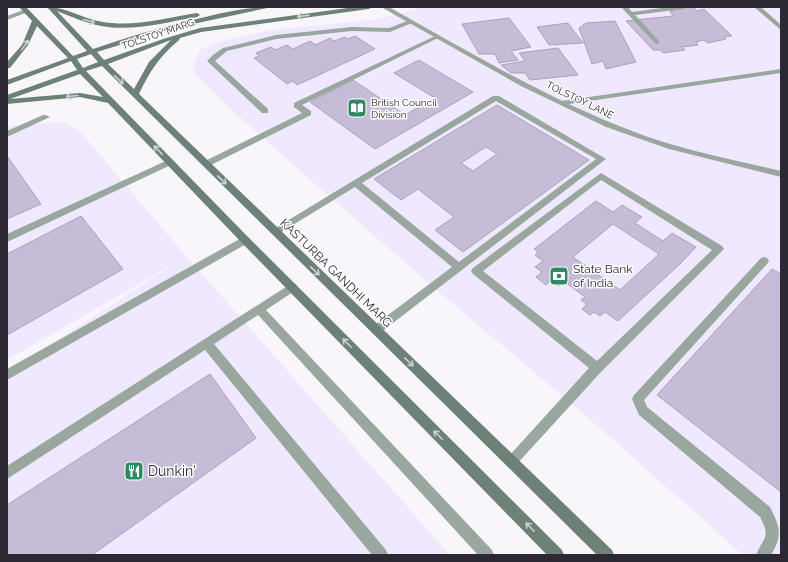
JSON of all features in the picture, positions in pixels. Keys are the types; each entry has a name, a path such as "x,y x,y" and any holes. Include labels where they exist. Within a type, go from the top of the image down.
{"main road":[{"path":"51,7 88,21 109,25 135,25 244,7"},
{"name":"KASTURBA GANDHI MARG","path":"51,7 93,51 103,64 607,555"},
{"name":"TOLSTOY MARG","path":"7,83 72,58 127,40 197,21 269,7"},
{"name":"TOLSTOY MARG","path":"7,98 182,35 200,30 369,7"},
{"path":"24,9 245,240 557,555"},
{"path":"7,66 24,48 30,37 35,20"},
{"path":"135,95 150,64 165,48 182,35"},
{"path":"7,102 80,95 111,101"}],"street":[{"name":"TOLSTOY LANE","path":"384,7 437,37 562,103 610,126 674,149 781,174"},
{"path":"624,7 658,42"},
{"path":"631,14 683,7"},
{"path":"757,7 781,28"},
{"path":"7,18 24,9"},
{"path":"265,111 211,61 214,56 224,49 276,37 352,29 390,30 410,22"},
{"path":"206,164 308,113 297,105 437,37"},
{"path":"562,103 781,71"},
{"path":"275,232 496,98 602,159 458,266 376,330"},
{"path":"7,134 46,117"},
{"path":"7,238 170,162"},
{"path":"511,462 597,368 719,249 601,176 476,271 597,368"},
{"path":"356,183 458,266"},
{"path":"7,375 245,240"},
{"path":"763,555 772,542 774,528 765,512 643,411 638,399 764,261"},
{"path":"7,473 292,287"},
{"path":"259,309 484,554"},
{"path":"206,343 381,555"}],"shaded area":[{"path":"423,7 781,7 781,555 743,555 586,416 433,287 331,198 236,114 195,74 193,65 200,50 224,40 272,30 379,19"},
{"path":"64,122 80,131 186,256 450,555 7,555 7,373 177,262 7,360 7,126"}],"building":[{"path":"693,7 697,11 704,9 732,36 724,37 726,39 708,43 704,40 696,42 698,45 682,47 685,50 663,53 660,50 653,50 626,21 673,16 670,11"},
{"path":"509,18 531,47 511,51 518,60 499,63 495,54 479,54 462,24"},
{"path":"615,21 636,62 606,69 603,61 592,64 579,28 586,23"},
{"path":"568,23 583,43 549,45 537,27"},
{"path":"355,36 375,49 297,85 293,81 287,84 254,58 259,56 256,53 271,47 275,50 287,45 293,49 310,41 315,45 330,38 334,41 345,37 348,39"},
{"path":"558,48 578,75 530,80 525,73 511,73 501,65 525,61 519,53"},
{"name":"British Council Division","path":"419,60 473,92 375,149 310,102 353,80 405,115 435,98 394,73"},
{"path":"497,105 589,160 463,252 435,230 454,217 418,189 401,200 374,179","holes":["486,147 497,154 473,171 461,163"]},
{"path":"7,156 41,204 7,219"},
{"path":"596,201 613,212 622,205 642,217 635,223 663,241 672,233 696,247 681,263 618,321 605,312 600,316 594,312 590,315 582,309 587,304 581,300 585,297 565,282 559,286 551,280 546,285 536,277 542,272 535,267 543,261 535,255 538,252 534,249","holes":["613,224 659,254 620,290 573,257"]},
{"path":"81,216 123,269 7,335 7,254"},
{"path":"772,269 781,274 781,492 657,395"},
{"name":"Dunkin'","path":"210,374 256,438 92,555 7,555 7,505"}],"place":[{"name":"British Council Division","path":"357,108"},
{"name":"State Bank of India","path":"559,276"},
{"name":"Dunkin'","path":"134,471"}]}
